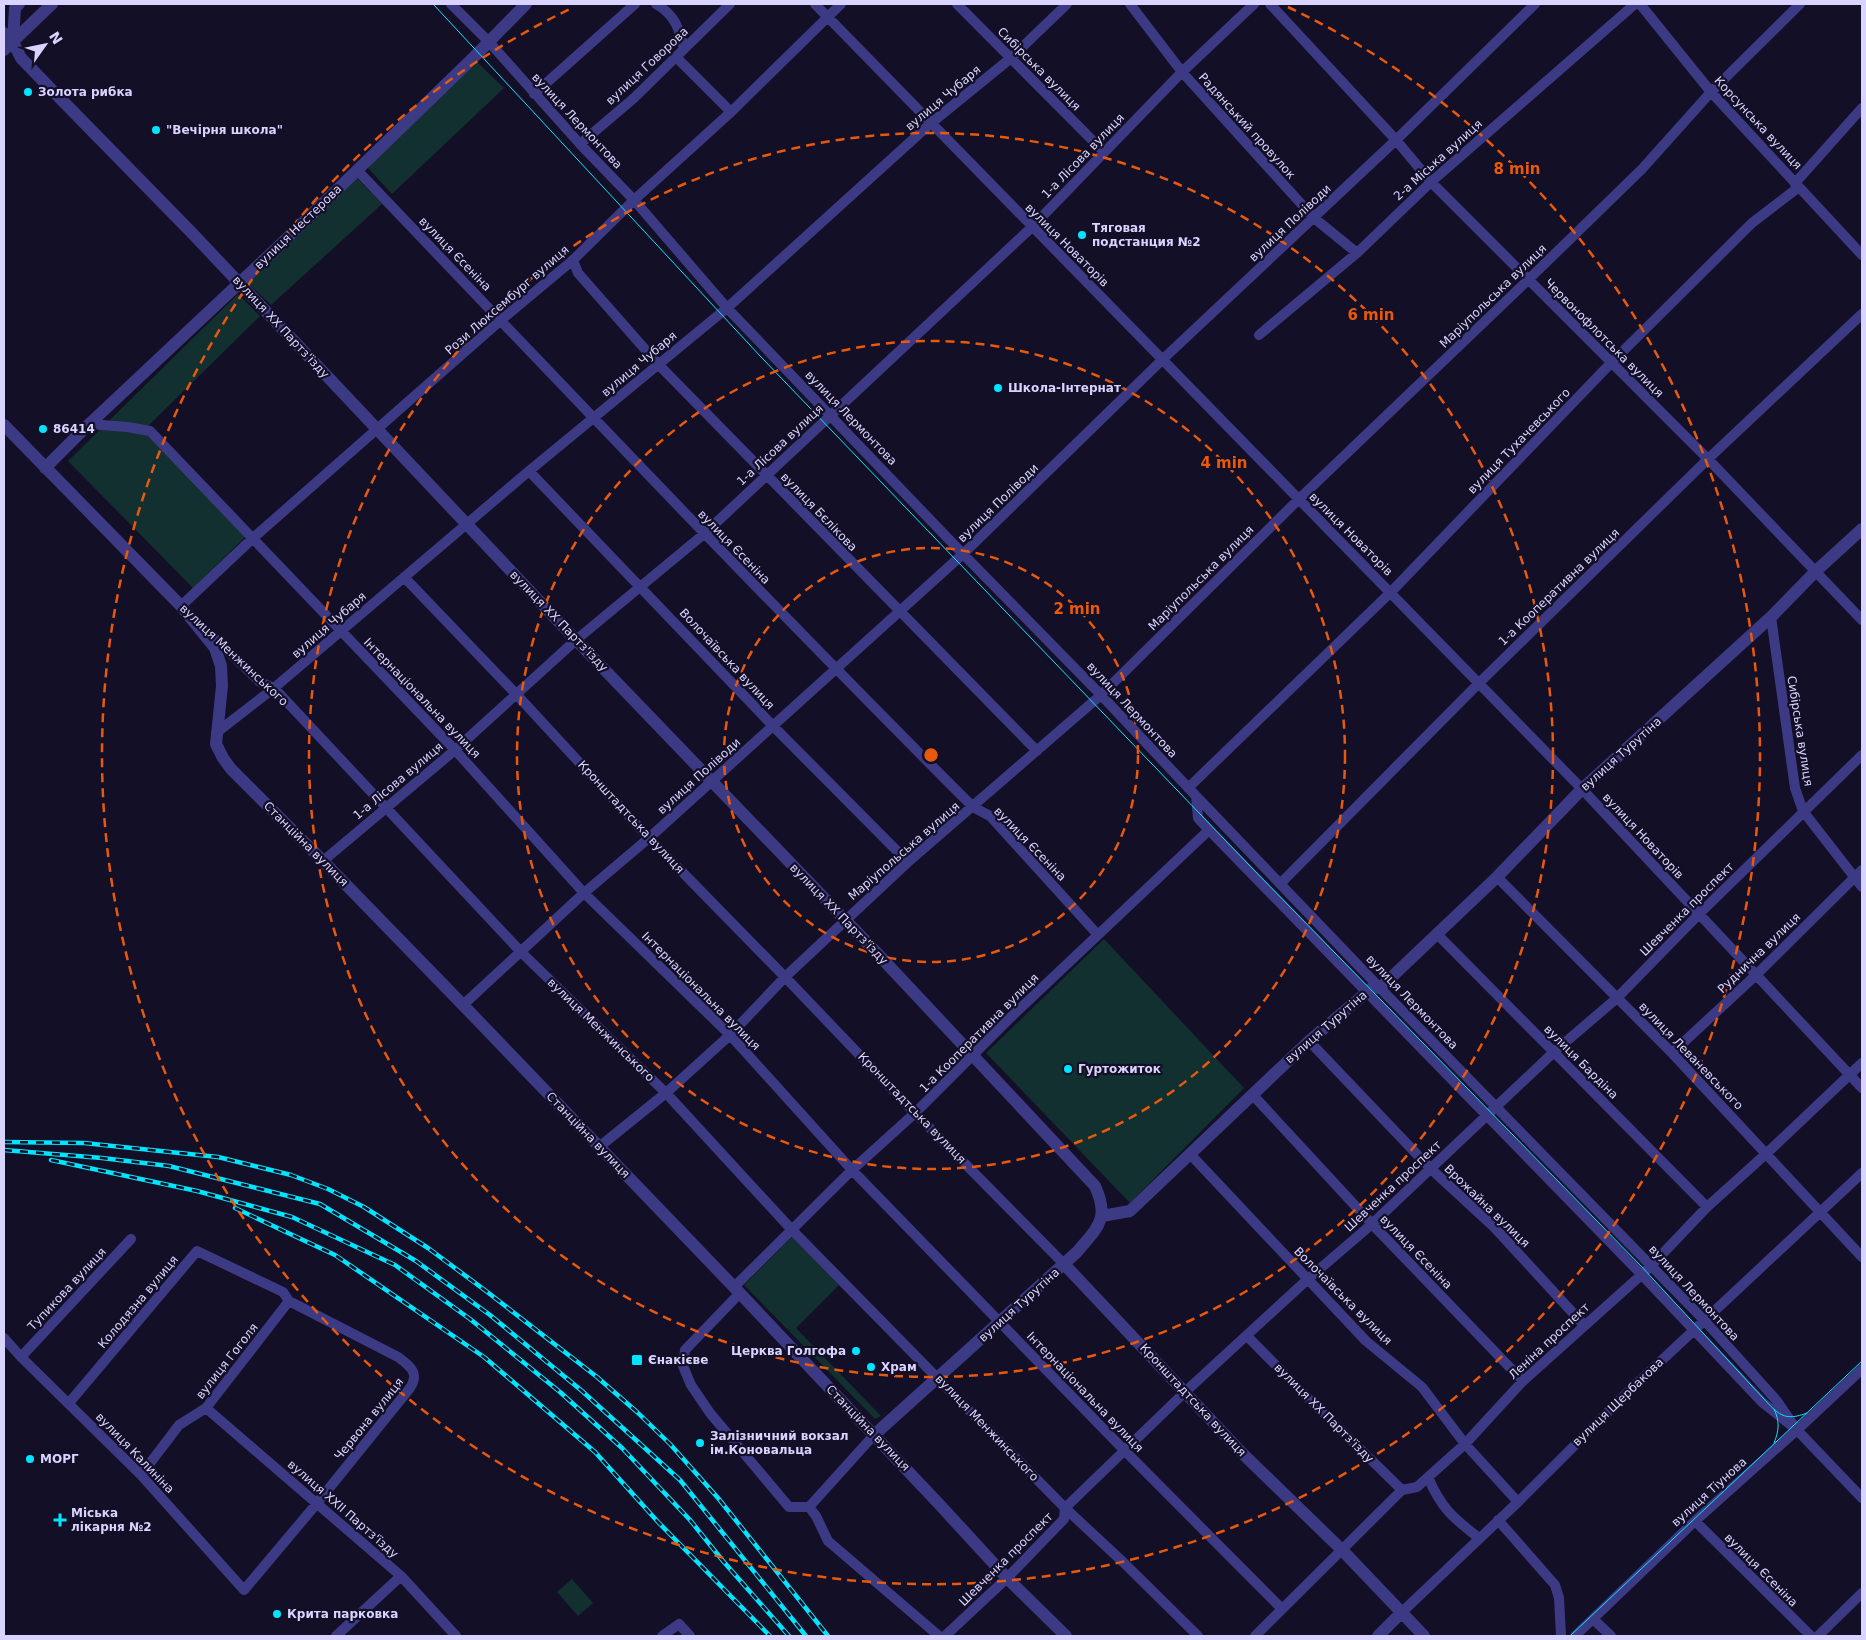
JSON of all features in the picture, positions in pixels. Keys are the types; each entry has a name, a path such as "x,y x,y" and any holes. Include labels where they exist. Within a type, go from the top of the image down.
{"street":[{"path":"7,42 15,8 19,4"},
{"path":"7,42 52,4"},
{"name":"вулиця Лермонтова","path":"452,4 634,200 727,308 963,554 1102,695 1188,788 1380,988 1704,1320 1777,1401 1796,1430"},
{"name":"вулиця Нестерова","path":"45,468 89,424 240,283 526,4"},
{"path":"656,4 664,9 679,27 684,49"},
{"name":"вулиця Говорова","path":"580,144 634,98 730,4"},
{"name":"вулиця Новаторів","path":"815,4 930,124 1391,592 1582,789 1862,1088"},
{"name":"Рози Люксембург вулиця","path":"181,606 252,539 501,320 573,260 634,200 731,112 840,4"},
{"name":"Сибірська вулиця","path":"957,4 1104,152"},
{"name":"вулиця Чубаря","path":"216,733 274,688 529,471 727,308 930,124 1011,58 1067,4"},
{"name":"Радянський провулок","path":"1130,4 1182,72 1314,218 1357,253"},
{"name":"1-а Лісова вулиця","path":"324,861 455,750 576,640 704,534 830,414 1032,227 1182,72 1254,4"},
{"name":"Червонофлотська вулиця","path":"1270,4 1396,140 1431,182 1708,459 1862,620"},
{"name":"вулиця Поліводи","path":"463,1006 584,893 649,838 963,554 1162,360 1396,140 1535,4"},
{"name":"2-а Міська вулиця","path":"1259,335 1357,253 1431,182 1635,4"},
{"name":"Корсунська вулиця","path":"1640,4 1711,92 1862,255"},
{"name":"Маріупольська вулиця","path":"599,1147 666,1094 730,1035 785,976 908,862 1102,695 1299,499 1642,168 1711,92 1800,4"},
{"path":"534,94 630,5"},
{"name":"вулиця XX Партз'їзду","path":"7,42 240,283 576,640 974,1056 1095,1186 1102,1202 1102,1216"},
{"path":"676,57 731,112"},
{"name":"вулиця Тухачевського","path":"1188,788 1391,592 1611,363 1752,223 1795,190 1796,182 1862,108"},
{"name":"вулиця Єсеніна","path":"357,170 836,670 973,807 990,816 1098,935"},
{"name":"вулиця Бєлікова","path":"573,260 578,273 658,364 1036,751"},
{"name":"1-а Кооперативна вулиця","path":"1280,884 1479,683 1708,459 1862,314"},
{"name":"Інтернаціональна вулиця","path":"89,424 150,431 455,750 584,893 730,1035 852,1170 1125,1451 1282,1609"},
{"name":"вулиця Менжинського","path":"4,425 181,606 260,682 274,688 521,952 666,1094 792,1230 1065,1508 1198,1636"},
{"name":"Волочаївська вулиця","path":"529,471 773,726 908,862"},
{"name":"вулиця Турутіна","path":"874,1435 1064,1264 1096,1229 1102,1216 1130,1211 1308,1041 1367,992 1374,987 1380,988 1497,877 1582,789 1771,618 1816,571 1862,529"},
{"name":"Кронштадтська вулиця","path":"404,577 649,838 785,976 915,1114 1064,1264 1242,1453 1342,1550 1424,1636"},
{"name":"Станційна вулиця","path":"181,606 215,648 221,666 222,686 216,744 222,758 324,861 737,1291 1007,1578 1066,1636"},
{"name":"Сибірська вулиця","path":"1771,618 1795,788 1803,811 1862,887"},
{"name":"Шевченка проспект","path":"945,1636 1007,1578 1064,1519 1065,1508 1185,1392 1308,1279 1372,1224 1554,1052 1617,998 1699,914 1862,755"},
{"path":"1196,796 1198,818 1210,830"},
{"name":"вулиця Лермонтова","path":"1210,830 1641,1274 1762,1402 1796,1430 1862,1498"},
{"name":"1-а Кооперативна вулиця","path":"809,1507 789,1508 710,1413 692,1385 683,1366 686,1350 792,1230 852,1170 915,1114 1011,1017 1210,830"},
{"name":"Руднична вулиця","path":"1672,1053 1756,975 1862,870"},
{"name":"вулиця Леваневського","path":"1497,877 1672,1053 1862,1257"},
{"name":"вулиця Бардіна","path":"1437,934 1707,1207"},
{"name":"Врожайна вулиця","path":"1308,1041 1430,1168 1494,1227 1584,1325"},
{"name":"Леніна проспект","path":"1255,1636 1402,1490 1417,1487 1465,1444 1523,1381 1641,1274 1707,1207 1862,1063"},
{"name":"вулиця Єсеніна","path":"1252,1094 1372,1224 1523,1381"},
{"name":"Волочаївська вулиця","path":"1190,1154 1366,1341 1422,1387 1465,1444 1518,1502"},
{"name":"вулиця Щербакова","path":"1378,1636 1704,1320 1862,1173"},
{"name":"Тупикова вулиця","path":"21,1357 131,1239"},
{"name":"Колодязна вулиця","path":"69,1403 197,1251 283,1292 290,1301"},
{"name":"вулиця Гоголя","path":"141,1475 178,1425 206,1408 290,1301"},
{"name":"Червона вулиця","path":"244,1590 318,1502 414,1381 414,1374 409,1365 290,1301"},
{"name":"вулиця XX Партз'їзду","path":"1247,1336 1402,1490"},
{"name":"вулиця Калиніна","path":"4,1338 141,1475 244,1590"},
{"name":"вулиця Тіунова","path":"1575,1636 1694,1521 1862,1369"},
{"name":"вулиця XXII Партз'їзду","path":"206,1408 318,1502 401,1576 456,1636"},
{"path":"874,1435 809,1507 816,1516 828,1541 938,1636"},
{"path":"1428,1478 1436,1497 1452,1517 1479,1538"},
{"path":"1498,1520 1555,1585 1561,1636"},
{"name":"вулиця Єсеніна","path":"1694,1521 1811,1636"},
{"path":"336,1636 401,1576"},
{"path":"1818,1636 1862,1592"},
{"path":"1593,1619 1611,1636"},
{"path":"663,1636 679,1624 690,1636"}],"green space":[{"path":"477,62 504,88 392,194 367,167"},
{"path":"356,177 382,204 271,305 248,283"},
{"path":"238,294 260,316 143,431 246,536 193,588 68,461"},
{"path":"1104,939 1244,1088 1130,1203 986,1053"},
{"path":"792,1237 839,1285 796,1328 881,1416 875,1419 744,1285"},
{"path":"572,1579 593,1603 578,1616 557,1592"}],"tram line":[{"path":"433,4 761,357 1250,866 1641,1266 1768,1404 1782,1415 1793,1417 1807,1413"},
{"path":"1570,1636 1862,1361"},
{"path":"1774,1409 1778,1426 1774,1443"}],"railway":[{"path":"4,1142 84,1143 218,1157 291,1175 328,1189 364,1207 428,1248 486,1291 597,1377 637,1412 670,1444 718,1498 828,1636"},
{"path":"4,1150 169,1166 320,1204 416,1261 490,1315 582,1391 680,1480 806,1636"},
{"path":"51,1160 197,1191 292,1217 395,1265 470,1319 560,1392 622,1448 690,1520 723,1561 789,1636"},
{"path":"235,1208 335,1255 484,1357 595,1452 658,1522 770,1636"}],"place":[{"name":"Золота рибка","path":"28,92"},
{"name":"\"Вечірня школа\"","path":"156,130"},
{"name":"Тяговая подстанция №2","path":"1082,235"},
{"name":"Школа-Інтернат","path":"998,388"},
{"name":"86414","path":"43,429"},
{"name":"Гуртожиток","path":"1068,1069"},
{"name":"Церква Голгофа","path":"856,1351"},
{"name":"Єнакієве","path":"637,1360"},
{"name":"Храм","path":"871,1367"},
{"name":"Залізничний вокзал ім.Коновальца","path":"700,1443"},
{"name":"МОРГ","path":"30,1459"},
{"name":"Міська лікарня №2","path":"60,1520"},
{"name":"Крита парковка","path":"277,1614"}]}
